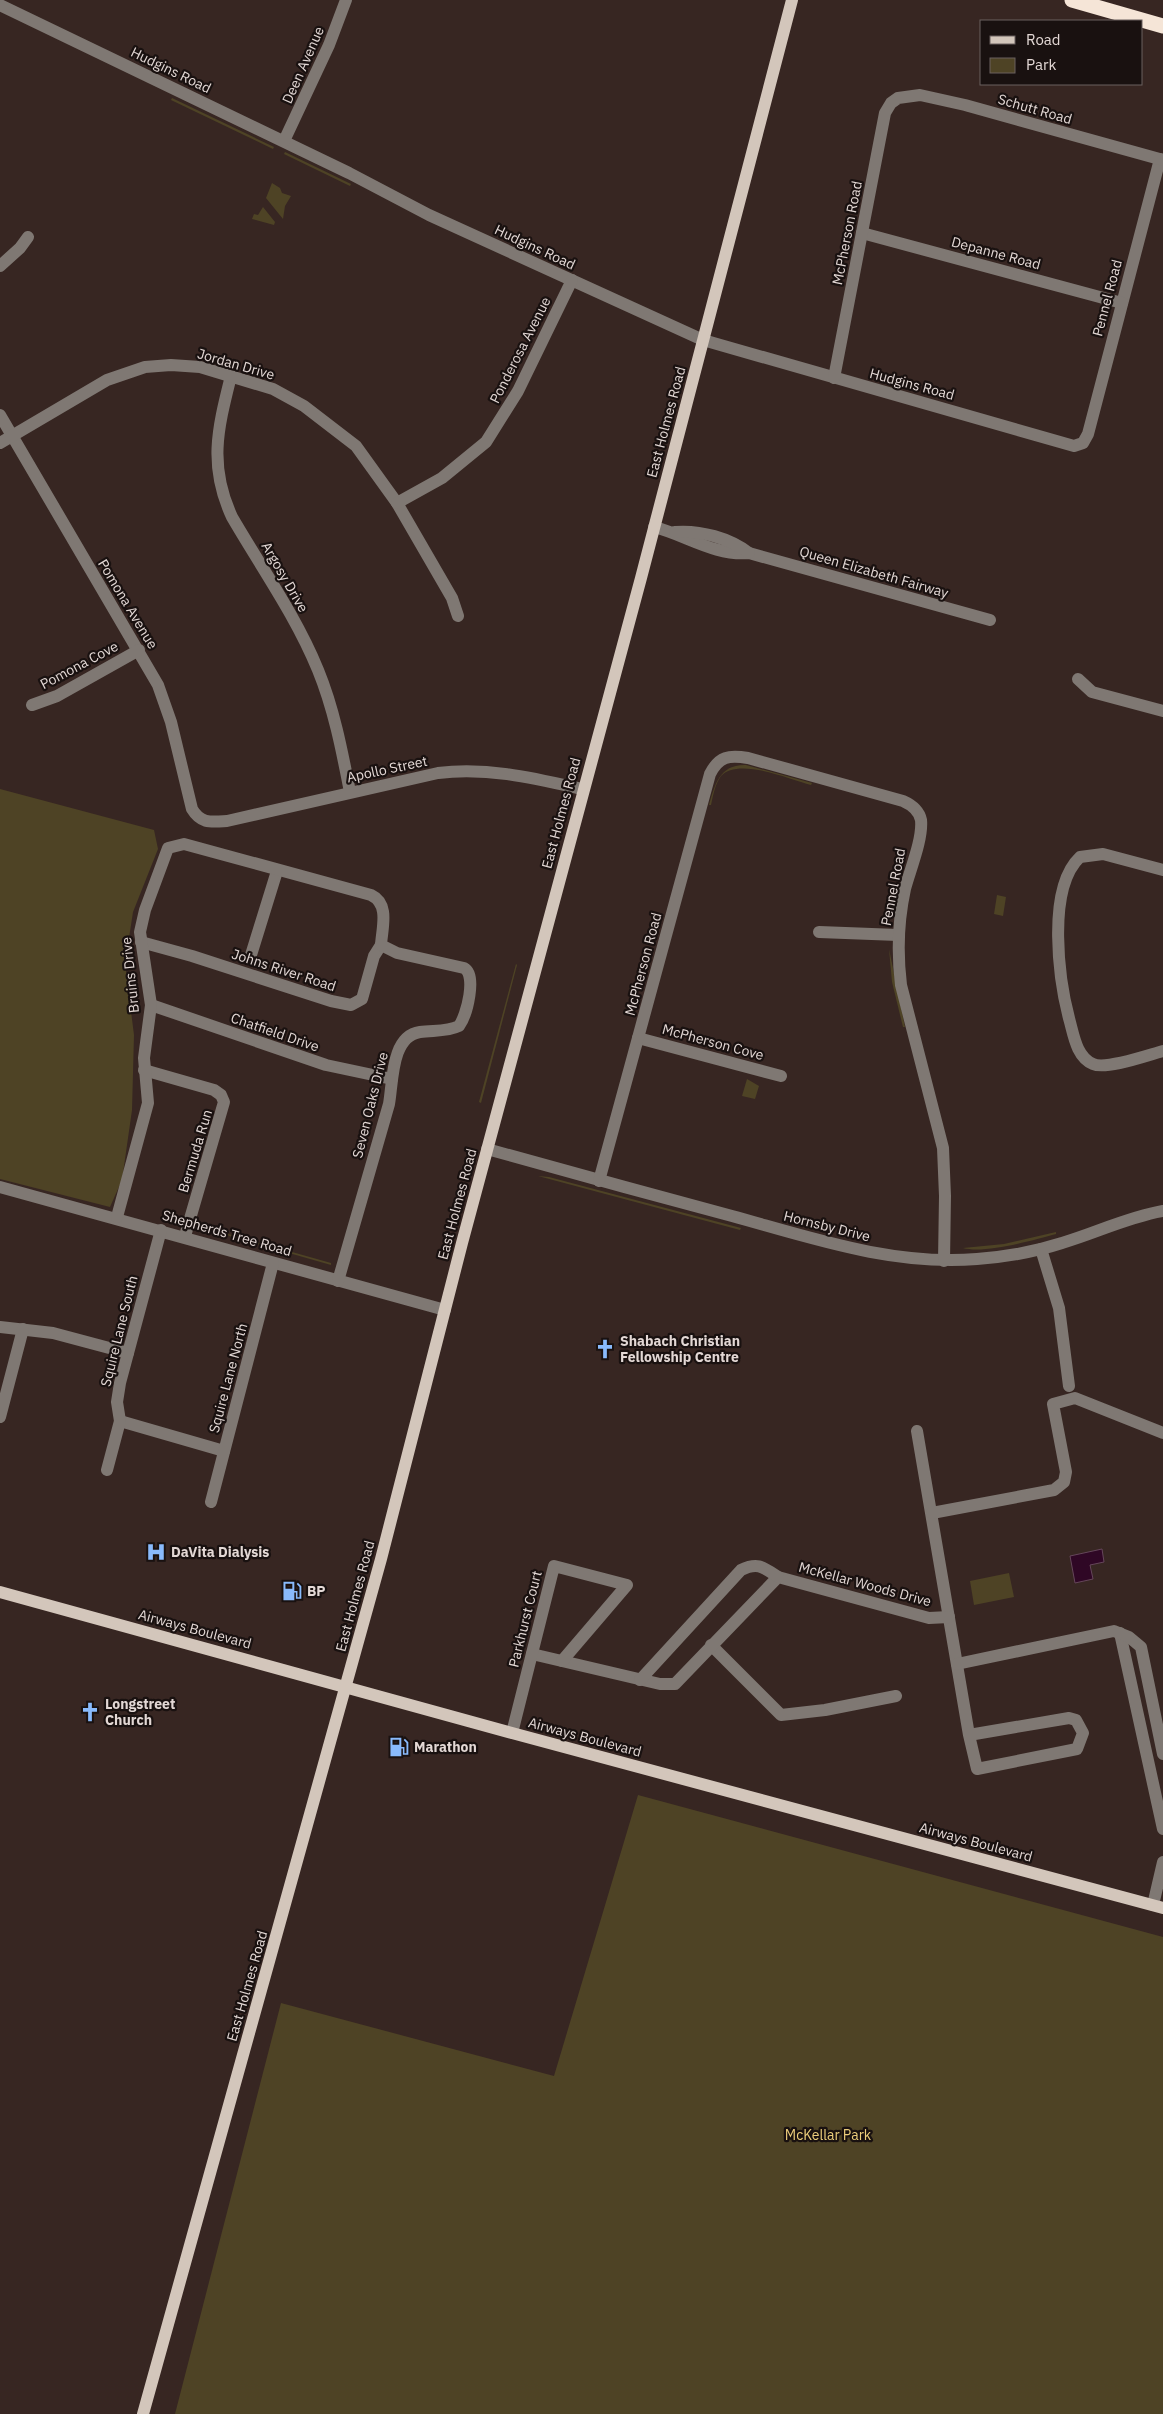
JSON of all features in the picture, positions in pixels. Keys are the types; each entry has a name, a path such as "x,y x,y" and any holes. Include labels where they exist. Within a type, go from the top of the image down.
{"highway":[{"path":"1072,0 1142,20"},
{"path":"1143,20 1163,26"}],"main road":[{"name":"East Holmes Road","path":"142,2414 347,1687 487,1149 582,789 654,527 792,0"},
{"name":"Airways Boulevard","path":"0,1592 512,1733 1158,1906"}],"street":[{"name":"Deen Avenue","path":"284,141 326,51 346,0"},
{"name":"Hudgins Road","path":"0,5 284,141 429,215 703,340 1061,443 1074,446 1083,444"},
{"name":"Schutt Road","path":"898,98 920,95 965,105 1162,160"},
{"name":"McPherson Road","path":"834,378 885,113 891,103 898,98"},
{"name":"Pennel Road","path":"1083,444 1088,434 1162,160"},
{"name":"Depanne Road","path":"862,233 1122,303"},
{"path":"0,266 11,257 28,237"},
{"name":"Ponderosa Avenue","path":"398,503 442,478 486,442 518,391 572,280"},
{"name":"Jordan Drive","path":"0,443 107,380 135,369 158,365 183,365 231,376 273,390 304,406 356,446 398,503 452,598 458,616"},
{"name":"Argosy Drive","path":"231,376 218,425 216,447 217,471 223,495 232,517 306,643 319,671 334,720 350,792"},
{"name":"Pomona Avenue","path":"0,414 158,685 168,710 192,809 200,820"},
{"name":"Queen Elizabeth Fairway","path":"654,527 675,532 689,541 734,554 749,553 990,620"},
{"name":"Pomona Cove","path":"32,705 57,696 139,650"},
{"path":"1078,679 1092,692 1163,711"},
{"name":"Pennel Road","path":"720,758 729,756 748,758 871,791 916,808 920,817 920,831 902,902 898,935 901,985 943,1148 945,1196 944,1261"},
{"name":"McPherson Road","path":"599,1181 710,774 720,758"},
{"name":"Apollo Street","path":"200,820 208,823 227,821 438,773 473,770 510,773 582,789"},
{"name":"Johns River Road","path":"141,942 192,956 331,1001 351,1004 362,999 374,956 381,945 383,908 377,898 184,844 168,848"},
{"name":"Bruins Drive","path":"117,1217 148,1112 148,1092 144,1070 145,1046 151,1005 140,932 145,910 168,848"},
{"path":"1163,870 1103,854 1080,857 1068,873 1057,940 1062,990 1078,1050 1092,1064 1099,1065 1163,1051"},
{"path":"251,955 278,871"},
{"path":"819,932 898,935"},
{"name":"Seven Oaks Drive","path":"338,1280 388,1104 400,1048 408,1037 417,1032 450,1029 459,1026 466,1013 472,978 468,970 464,968 397,953 381,945"},
{"name":"Chatfield Drive","path":"151,1005 326,1065 392,1079"},
{"name":"McPherson Cove","path":"638,1038 781,1076"},
{"name":"Bermuda Run","path":"144,1070 214,1090 221,1095 224,1102 185,1236"},
{"name":"Hornsby Drive","path":"487,1149 599,1181 862,1251 888,1256 944,1261 1008,1256 1040,1249 1108,1226 1163,1211"},
{"name":"Shepherds Tree Road","path":"0,1187 117,1217 445,1310"},
{"name":"Squire Lane South","path":"108,1470 120,1421 118,1393 160,1230"},
{"path":"1040,1249 1059,1308 1069,1386"},
{"name":"Squire Lane North","path":"211,1502 273,1262"},
{"path":"0,1327 53,1333 128,1353"},
{"path":"0,1417 23,1329"},
{"path":"932,1513 1054,1490 1064,1482 1066,1472 1053,1404 1075,1398 1163,1432"},
{"path":"120,1421 224,1451"},
{"path":"917,1431 968,1735 977,1769 1077,1749 1083,1733 1076,1720 1069,1718 968,1735"},
{"path":"640,1680 741,1570 752,1564 764,1567 778,1577"},
{"name":"Parkhurst Court","path":"512,1733 554,1566 627,1585 562,1661"},
{"name":"McKellar Woods Drive","path":"532,1654 640,1680 660,1684 675,1684 778,1577 929,1618 949,1617"},
{"path":"957,1664 1114,1632 1120,1633 1135,1640 1141,1647 1155,1698 1162,1749"},
{"path":"1120,1633 1163,1829"},
{"path":"711,1645 781,1715 825,1710 896,1696"},
{"path":"1136,1701 1155,1698"},
{"path":"1158,1906 1163,1862"}],"green space":[{"path":"172,98 274,147 273,149 171,100"},
{"path":"285,152 351,184 350,186 284,154"},
{"path":"272,183 280,188 282,193 291,196 285,206 283,219 266,198"},
{"path":"263,207 275,222 274,225 252,219 254,214 258,215"},
{"path":"746,765 812,783 811,785 764,771 739,769 729,771 721,776 714,790 716,783 720,777 724,772 730,768"},
{"path":"0,789 154,830 158,849 133,912 125,964 134,1035 132,1110 122,1180 110,1207 0,1179"},
{"path":"997,895 1006,897 1003,916 994,914"},
{"path":"889,949 905,1027 903,1027 892,982"},
{"path":"517,965 481,1103 479,1102"},
{"path":"747,1079 759,1086 755,1099 742,1096"},
{"path":"538,1176 549,1177 741,1228 740,1230"},
{"path":"197,1225 331,1263 331,1265 198,1227"},
{"path":"1056,1232 1056,1234 1010,1246 984,1249 963,1248 1004,1244"},
{"path":"1009,1573 1014,1597 974,1605 970,1581"},
{"name":"McKellar Park","path":"638,1795 1163,1937 1163,2414 175,2414 281,2003 554,2076"}],"shaded area":[{"path":"1102,1549 1104,1562 1090,1565 1093,1579 1075,1583 1070,1556"}],"place":[{"name":"Shabach Christian Fellowship Centre","path":"605,1349"},
{"name":"DaVita Dialysis","path":"156,1552"},
{"name":"BP","path":"292,1591"},
{"name":"Longstreet Church","path":"90,1712"},
{"name":"Marathon","path":"399,1747"}]}
